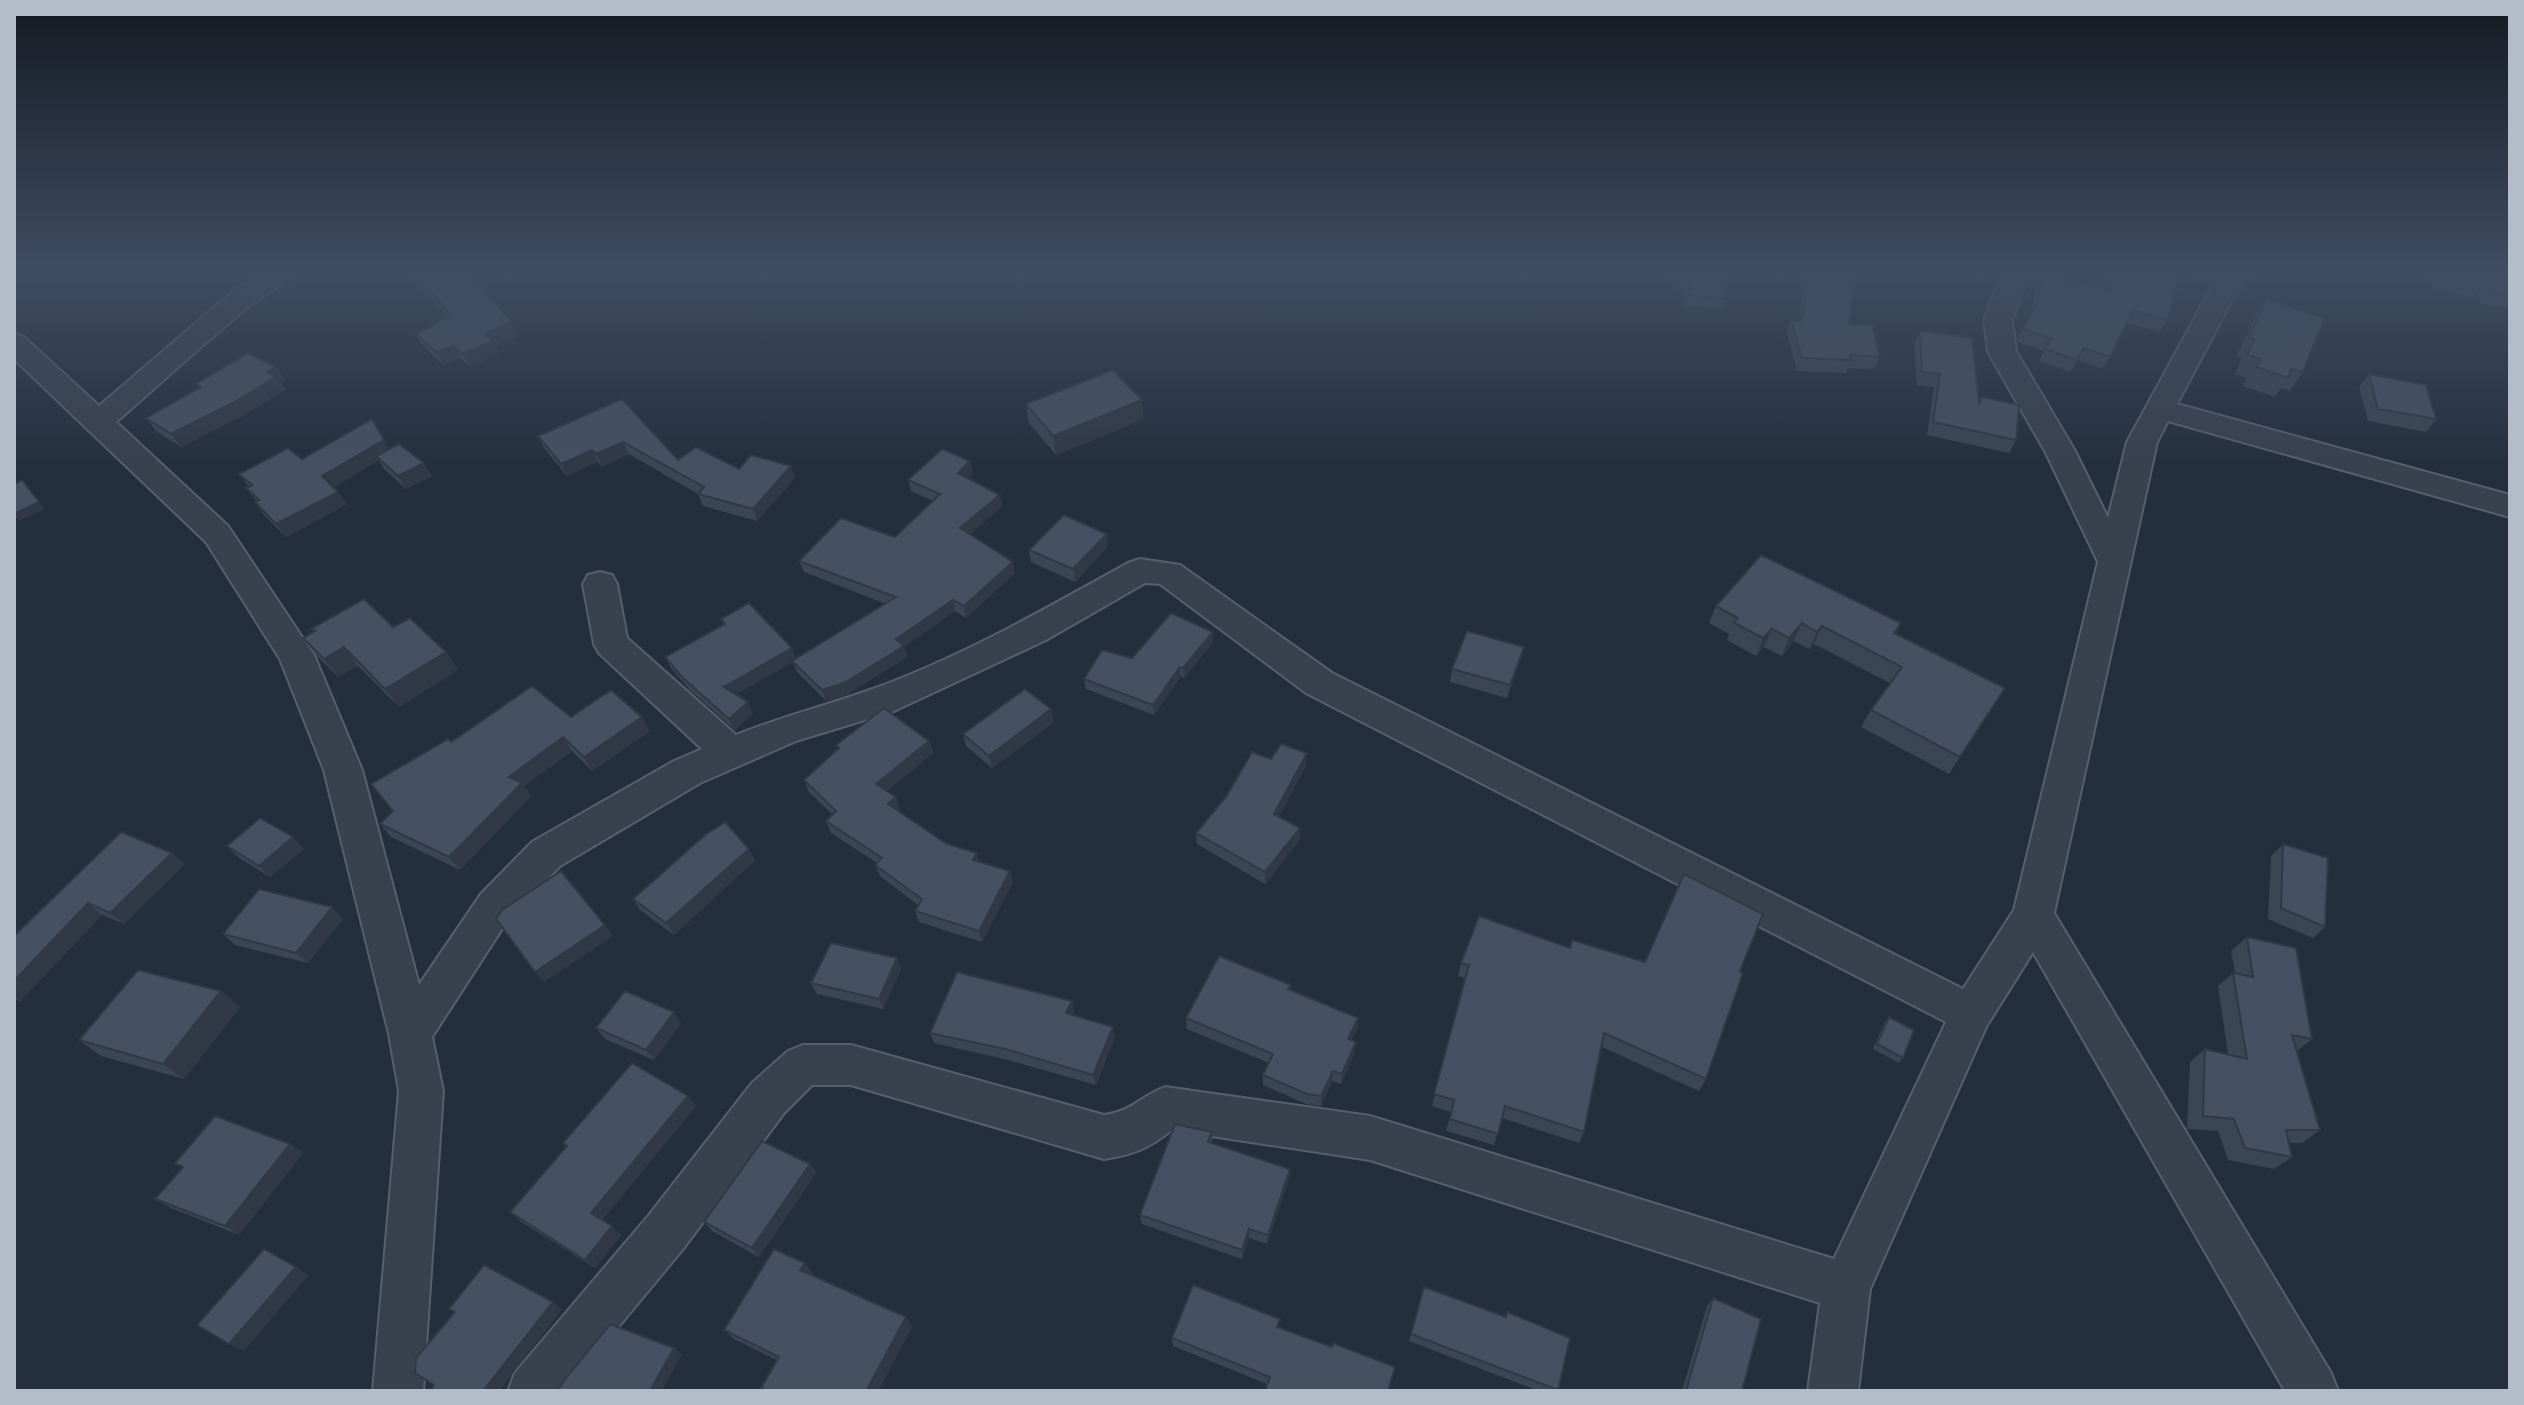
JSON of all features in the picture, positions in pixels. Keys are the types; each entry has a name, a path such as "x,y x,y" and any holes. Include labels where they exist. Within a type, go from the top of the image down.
{"street":[{"path":"97,423 198,336"},
{"path":"2000,336 2002,352 2060,451 2114,562"},
{"path":"1833,1391 1846,1287 1971,1014 2033,915 2142,442 2200,336"},
{"path":"14,343 217,534 296,655 343,770 410,1034 421,1091 398,1391"},
{"path":"2160,409 2510,506"},
{"path":"410,1034 495,906 546,854 687,772 785,730 881,701 1034,631 1140,571 1168,573 1319,683 1971,1014"},
{"path":"600,584 611,644 641,675 731,753"},
{"path":"2033,915 2313,1391"},
{"path":"533,1391 666,1232 768,1098 803,1065 851,1065 1104,1137 1133,1133 1165,1108 1370,1138 1846,1287"}],"building":[{"path":"418,336 487,336 492,341 463,354 453,346 437,353"},
{"path":"1796,336 1875,336 1880,357 1850,355 1852,360 1802,358"},
{"path":"1920,336 1972,338 1979,403 1982,397 2019,405 2016,440 1933,422 1940,374 1922,372"},
{"path":"2042,336 2120,336 2110,357 2084,348 2077,360 2045,349 2051,339"},
{"path":"2317,336 2303,372 2291,369 2288,378 2256,367 2260,359 2247,355 2254,339 2249,337"},
{"path":"248,353 276,367 267,372 276,377 171,434 146,418 201,387 196,384"},
{"path":"1113,370 1142,400 1053,436 1026,404"},
{"path":"2369,374 2426,385 2436,419 2378,409"},
{"path":"622,399 678,460 696,447 739,469 751,455 791,466 753,509 698,494 704,487 623,442 596,454 592,450 561,464 538,436"},
{"path":"372,419 384,440 322,476 338,492 276,524 246,488 252,485 239,474 288,448 302,459"},
{"path":"399,444 424,463 398,476 376,456"},
{"path":"942,449 970,461 958,473 1000,495 960,528 1013,562 964,606 953,600 896,639 904,646 844,683 822,690 792,661 896,597 799,561 841,518 895,537 940,494 908,480"},
{"path":"22,480 39,502 14,514 14,484"},
{"path":"1064,515 1107,534 1073,569 1029,550"},
{"path":"1761,555 1901,623 1894,633 2005,688 1960,757 1871,710 1902,667 1822,626 1817,632 1802,623 1789,638 1772,629 1763,638 1734,623 1738,618 1716,606"},
{"path":"364,599 393,627 410,618 446,652 385,689 344,647 324,659 303,638 315,631 311,629"},
{"path":"749,603 792,648 724,687 748,702 729,719 683,678 665,657 725,624 721,619"},
{"path":"1171,613 1213,632 1183,668 1180,667 1153,705 1084,679 1102,650 1132,658"},
{"path":"1467,631 1524,647 1510,685 1452,669"},
{"path":"532,686 571,717 611,690 642,717 584,757 563,737 509,777 522,783 449,857 380,824 393,811 371,784 448,739 451,742"},
{"path":"1025,689 1051,709 989,756 963,734"},
{"path":"884,708 929,741 876,784 896,797 888,804 947,844 977,853 973,860 1010,871 979,931 915,911 922,899 875,865 882,858 826,821 836,811 804,780 839,748 836,745"},
{"path":"1281,744 1307,753 1274,814 1300,828 1265,872 1196,833 1226,797 1252,752 1271,759"},
{"path":"260,818 293,837 259,866 227,846"},
{"path":"725,822 749,849 666,923 633,899 705,835"},
{"path":"121,832 172,853 110,913 88,903 14,981 14,936"},
{"path":"2283,844 2328,858 2325,927 2281,908"},
{"path":"561,871 605,925 535,972 496,919 502,910"},
{"path":"1684,874 1763,914 1740,971 1743,973 1706,1079 1604,1033 1584,1132 1505,1106 1498,1134 1450,1119 1454,1100 1434,1094 1469,965 1461,963 1479,916 1570,948 1572,940 1645,962"},
{"path":"259,889 332,907 296,953 223,934"},
{"path":"2247,937 2296,948 2312,1039 2292,1035 2320,1130 2286,1130 2292,1157 2245,1148 2234,1119 2203,1116 2205,1049 2247,1059 2233,973 2253,977"},
{"path":"831,943 897,958 879,999 811,983"},
{"path":"1219,956 1291,985 1288,989 1358,1018 1348,1039 1356,1042 1342,1074 1333,1071 1321,1096 1307,1094 1263,1075 1273,1054 1186,1018"},
{"path":"138,970 221,991 163,1064 79,1040"},
{"path":"957,972 1072,1001 1066,1013 1113,1027 1093,1075 1005,1049 930,1033"},
{"path":"625,991 674,1012 646,1050 596,1028"},
{"path":"1889,1017 1914,1030 1903,1058 1877,1044"},
{"path":"632,1063 688,1096 591,1213 612,1226 585,1260 510,1212 567,1146 563,1143"},
{"path":"215,1116 290,1144 225,1226 155,1199 183,1167 175,1163"},
{"path":"1175,1124 1212,1132 1208,1142 1290,1169 1268,1235 1249,1229 1242,1250 1140,1215"},
{"path":"762,1141 810,1164 752,1248 704,1222"},
{"path":"264,1249 296,1267 229,1344 197,1325"},
{"path":"774,1249 805,1263 800,1270 906,1317 866,1391 768,1391 761,1388 779,1357 724,1330"},
{"path":"484,1265 553,1302 483,1391 431,1391 434,1385 415,1373 416,1358 455,1312 449,1309"},
{"path":"1193,1285 1280,1319 1277,1327 1332,1347 1333,1343 1395,1367 1388,1391 1265,1391 1270,1377 1172,1338"},
{"path":"1424,1287 1506,1317 1507,1312 1570,1338 1558,1390 1411,1334"},
{"path":"1713,1298 1761,1319 1742,1391 1686,1391"},
{"path":"610,1324 674,1348 650,1391 557,1391 566,1378"}]}
